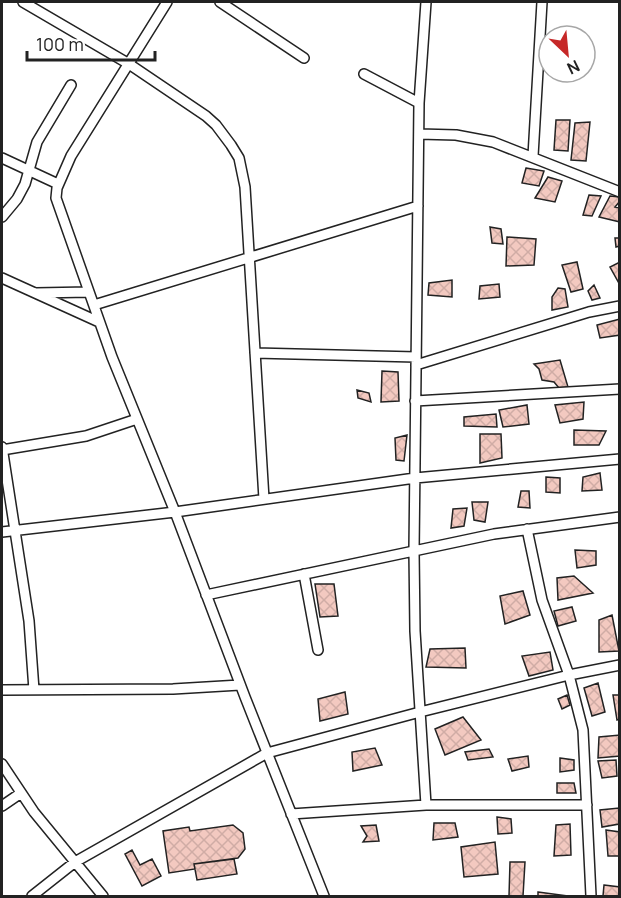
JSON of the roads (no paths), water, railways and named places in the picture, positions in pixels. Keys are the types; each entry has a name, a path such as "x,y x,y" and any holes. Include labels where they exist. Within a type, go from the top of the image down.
{"street":[{"path":"23,2 129,64 206,116 216,124 239,158 244,174 264,500"},
{"path":"166,2 71,156 58,184 56,198 99,322 324,897"},
{"path":"220,2 304,58"},
{"path":"426,2 419,103 414,551 415,631 426,805"},
{"path":"533,156 542,2"},
{"path":"363,74 419,103"},
{"path":"2,217 17,199 25,184 42,133 71,85"},
{"path":"419,134 456,135 493,142 620,192"},
{"path":"2,158 58,184"},
{"path":"94,305 418,206"},
{"path":"2,278 57,305 99,322"},
{"path":"36,293 89,291"},
{"path":"255,353 416,361 589,312 620,306"},
{"path":"416,401 620,389"},
{"path":"34,690 29,621 2,449 86,436 137,419"},
{"path":"2,532 175,512 415,478 620,459"},
{"path":"206,595 414,551 527,530 620,517"},
{"path":"527,530 542,600 569,675 583,730 591,897"},
{"path":"304,574 318,650"},
{"path":"32,897 75,862 267,753 420,712 569,675 620,665"},
{"path":"2,690 173,689 240,685"},
{"path":"2,764 34,812 103,897"},
{"path":"2,806 21,793"},
{"path":"291,814 426,805 587,804"}]}
